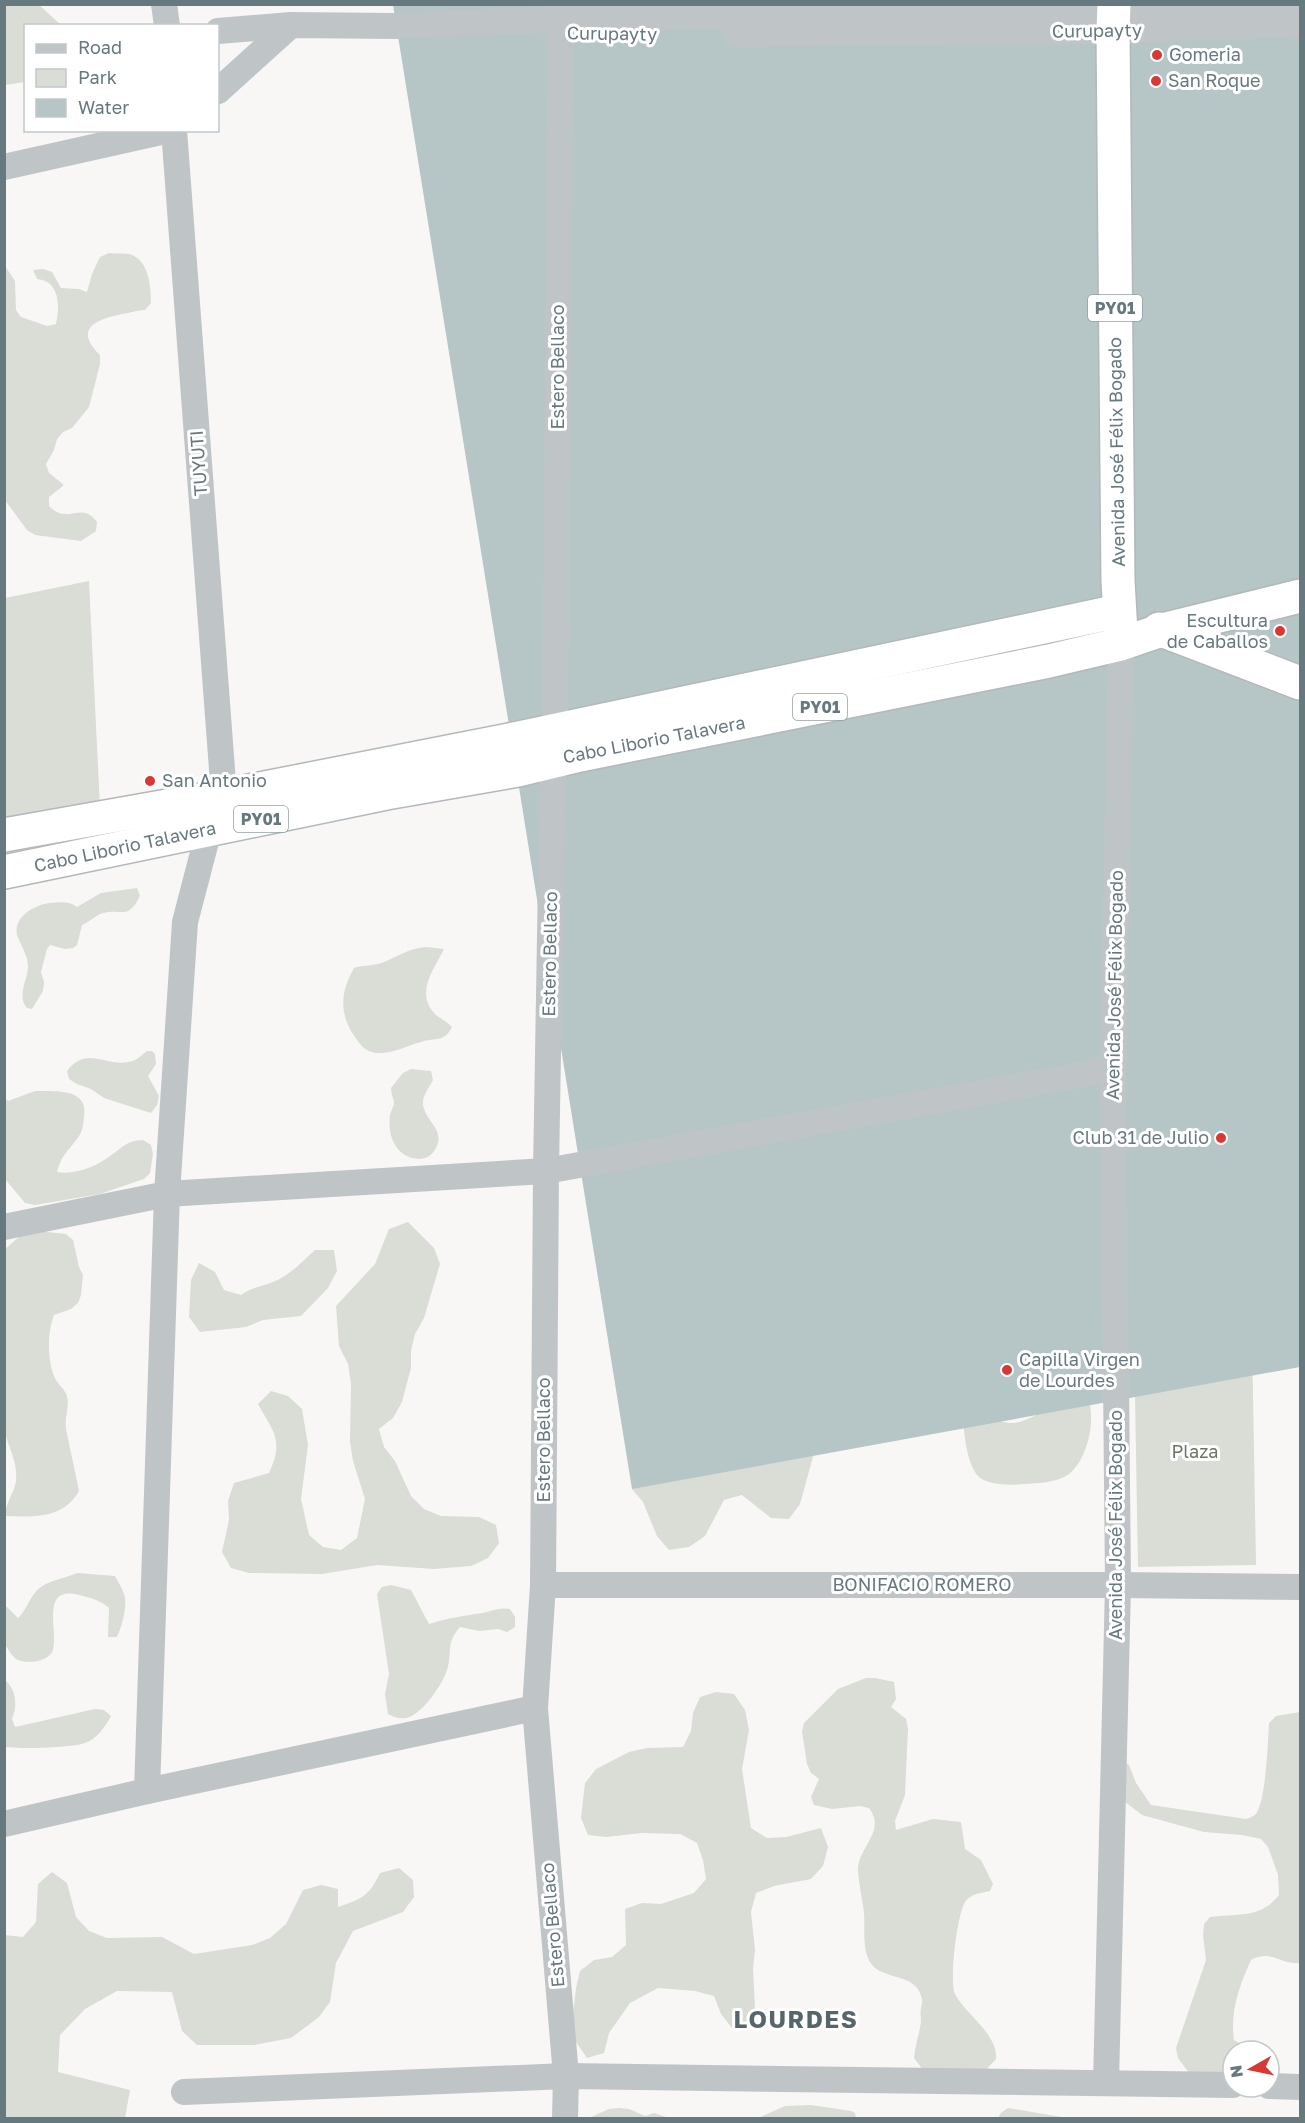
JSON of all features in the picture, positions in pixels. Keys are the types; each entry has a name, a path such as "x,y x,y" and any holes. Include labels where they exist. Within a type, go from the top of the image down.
{"highway":[{"name":"Avenida José Félix Bogado","path":"1114,16 1119,611"},
{"name":"Cabo Liborio Talavera","path":"4,835 224,796 554,745 1025,665 1121,644 1162,630 1300,596"},
{"path":"1119,611 1300,683"},
{"name":"PY01","path":"1119,611 1121,644"},
{"name":"Cabo Liborio Talavera","path":"4,872 386,793 518,770 554,745 1119,611"}],"street":[{"path":"164,4 167,24"},
{"name":"Curupayty","path":"1114,16 1295,4"},
{"name":"Curupayty","path":"219,31 291,25 394,26 555,20 1114,16 1300,24"},
{"name":"Estero Bellaco","path":"555,20 554,745 546,1171 543,1585 535,1708 566,2076 565,2118"},
{"path":"219,89 291,25"},
{"path":"4,167 163,132"},
{"name":"TUYUTI","path":"172,132 224,796"},
{"name":"Avenida José Félix Bogado","path":"1107,2083 1118,1585 1113,1069 1121,644"},
{"path":"147,1791 167,1194 185,922 209,830"},
{"path":"4,1227 167,1194 546,1171 1113,1069"},
{"name":"BONIFACIO ROMERO","path":"543,1585 1300,1587"},
{"path":"4,1824 535,1708"},
{"path":"184,2092 566,2076 1221,2085"},
{"path":"1281,2086 1300,2087"}],"green space":[{"path":"4,5 39,5 60,24 24,24 24,82 5,85"},
{"path":"109,253 129,254 141,262 148,274 151,303 145,310 113,316 97,322 88,331 88,338 92,346 100,355 100,364 89,407 72,428 63,432 57,439 46,464 49,473 64,485 49,497 49,506 63,514 86,513 97,522 96,531 81,541 35,535 27,530 5,500 5,266 15,281 16,310 21,317 47,326 56,324 57,296 50,284 37,279 33,270 43,269 52,272 61,288 87,292 100,257"},
{"path":"89,581 100,808 5,826 5,598"},
{"path":"137,888 140,896 132,908 124,912 103,913 82,925 77,945 73,948 65,949 50,945 41,972 44,982 43,991 32,1009 27,1008 23,993 28,963 17,932 17,926 24,914 43,904 64,902 77,907 101,893"},
{"path":"426,947 444,949 431,973 426,990 430,1007 436,1015 452,1027 443,1037 394,1051 376,1053 366,1050 350,1028 344,1012 346,986 354,968 380,963 409,951"},
{"path":"147,1051 155,1054 156,1064 148,1076 159,1096 157,1105 151,1113 104,1098 69,1079 67,1071 83,1059 125,1062 135,1060"},
{"path":"411,1069 431,1071 433,1080 425,1095 423,1105 439,1138 433,1153 421,1159 411,1158 399,1150 392,1138 389,1123 394,1105 391,1088 403,1073"},
{"path":"35,1091 69,1093 81,1101 84,1108 81,1132 64,1156 57,1172 71,1172 92,1167 128,1143 143,1140 151,1145 153,1154 150,1173 144,1179 100,1194 35,1205 25,1203 5,1179 5,1098 8,1101"},
{"path":"408,1222 434,1248 440,1264 424,1318 415,1334 411,1351 411,1368 402,1402 393,1418 379,1429 384,1447 395,1461 411,1496 424,1509 441,1516 479,1517 496,1525 499,1543 488,1558 471,1566 434,1569 377,1565 322,1574 249,1573 231,1568 222,1552 229,1520 228,1501 234,1483 269,1473 276,1452 275,1437 258,1404 271,1391 288,1396 302,1409 308,1445 301,1499 309,1535 323,1547 341,1550 357,1538 365,1499 353,1461 350,1442 351,1384 348,1364 339,1346 336,1306 375,1264 389,1229"},
{"path":"38,1231 66,1234 73,1240 83,1275 78,1303 71,1309 54,1315 49,1348 53,1373 67,1396 66,1429 79,1491 65,1507 56,1511 37,1516 5,1516 6,1507 15,1486 16,1474 5,1431 4,1250 20,1236"},
{"path":"315,1250 334,1250 337,1271 328,1288 301,1316 263,1320 246,1327 200,1332 189,1317 191,1280 199,1263 215,1272 224,1290 241,1295 285,1276"},
{"name":"Plaza","path":"1252,1337 1256,1565 1138,1567 1134,1339"},
{"path":"1087,1381 1091,1412 1090,1433 1081,1460 1070,1473 1055,1480 1007,1485 979,1477 970,1462 961,1402 996,1420 1009,1423 1018,1422 1039,1414"},
{"path":"816,1446 800,1504 789,1519 771,1518 742,1495 724,1500 705,1536 689,1547 669,1550 657,1536 643,1502 632,1489 651,1456"},
{"path":"77,1573 115,1576 124,1594 125,1604 117,1637 108,1637 109,1608 91,1598 67,1594 59,1597 55,1603 54,1642 51,1654 37,1661 25,1662 16,1659 5,1644 5,1605 18,1618 41,1587"},
{"path":"391,1585 411,1590 429,1624 502,1608 510,1609 515,1617 515,1627 507,1632 498,1629 479,1631 460,1627 452,1638 449,1664 441,1683 425,1705 406,1718 396,1718 388,1714 385,1694 389,1674 377,1594 382,1587"},
{"path":"866,1678 894,1682 896,1699 891,1707 906,1719 908,1728 905,1795 895,1821 896,1830 933,1819 961,1822 965,1849 981,1860 993,1884 990,1891 979,1893 965,1902 959,1920 953,1963 955,1994 987,2033 995,2050 996,2059 983,2073 927,2075 914,2058 921,2022 922,2001 919,1991 907,1981 876,1968 867,1957 866,1951 864,1912 858,1871 862,1855 873,1832 874,1816 869,1808 860,1806 832,1809 814,1805 811,1797 819,1779 811,1773 807,1764 802,1732 804,1723 838,1689"},
{"path":"5,1680 12,1688 15,1698 12,1719 15,1727 95,1709 104,1710 111,1716 97,1736 85,1743 45,1748 5,1747"},
{"path":"716,1692 734,1694 745,1710 749,1730 742,1769 751,1828 767,1838 786,1837 821,1828 828,1847 823,1866 811,1879 774,1886 756,1893 751,1912 755,1950 753,1969 755,2008 751,2026 732,2028 721,2014 714,1996 695,1991 658,1988 630,2003 609,2033 604,2053 587,2058 576,2042 572,2024 580,1971 594,1960 612,1957 626,1945 625,1909 642,1903 661,1904 694,1893 706,1879 697,1843 680,1834 642,1833 606,1837 588,1835 581,1818 585,1783 596,1769 629,1752 647,1748 683,1747 691,1731 693,1713 700,1697"},
{"path":"1300,1712 1300,1963 1265,1956 1251,1960 1236,1999 1233,2019 1234,2039 1221,2039 1221,2076 1189,2073 1178,2058 1176,2048 1206,1960 1204,1924 1210,1917 1248,1914 1272,1903 1279,1895 1278,1875 1268,1847 1261,1839 1204,1832 1142,1815 1111,1791 1121,1760 1129,1765 1136,1783 1151,1805 1246,1819 1255,1815 1262,1799 1269,1723 1276,1716"},
{"path":"399,1868 413,1880 414,1897 403,1912 353,1931 336,1963 330,2002 319,2017 291,2038 254,2045 197,2045 182,2031 172,1992 117,1991 85,2009 60,2035 58,2072 130,2090 125,2118 5,2118 5,1935 23,1937 36,1922 38,1884 52,1872 67,1883 76,1917 89,1931 107,1938 162,1937 194,1954 252,1945 270,1938 286,1924 303,1890 321,1885 338,1889 338,1907 364,1896 380,1873"},
{"path":"811,2105 851,2111 855,2113 856,2118 758,2118 785,2106"},
{"path":"1008,2108 1067,2118 998,2118"},
{"path":"609,2109 629,2109 645,2116 654,2113 669,2118 589,2118"}],"water":[{"path":"393,5 1300,5 1300,1367 632,1489"}],"place":[{"name":"Gomeria","path":"1157,55"},
{"name":"San Roque","path":"1156,81"},
{"name":"Escultura de Caballos","path":"1280,631"},
{"name":"San Antonio","path":"150,781"},
{"name":"Club 31 de Julio","path":"1221,1138"},
{"name":"Capilla Virgen de Lourdes","path":"1007,1370"}],"district":[{"name":"LOURDES","path":"796,2020"}]}
